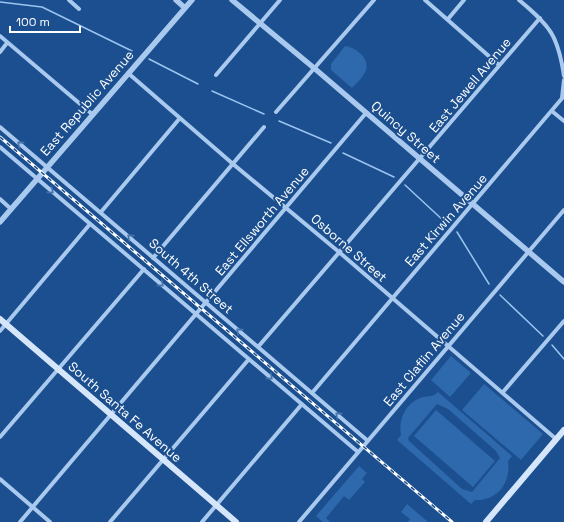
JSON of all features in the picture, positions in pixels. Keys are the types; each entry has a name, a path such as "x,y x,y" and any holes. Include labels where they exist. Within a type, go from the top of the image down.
{"main road":[{"name":"South Santa Fe Avenue","path":"0,319 236,522"},
{"path":"486,522 564,430"}],"street":[{"path":"69,0 79,8"},
{"path":"176,0 185,8"},
{"name":"East Republic Avenue","path":"0,222 128,72 192,0"},
{"name":"Quincy Street","path":"232,0 314,68 564,282"},
{"path":"216,76 280,0"},
{"path":"276,112 374,0"},
{"path":"425,0 499,64"},
{"path":"448,19 464,0"},
{"path":"519,0 540,18 552,33 560,50 564,76"},
{"name":"East Jewell Avenue","path":"258,348 420,159 499,64 540,18"},
{"path":"0,36 92,114"},
{"path":"0,52 7,43"},
{"name":"Osborne Street","path":"128,72 233,164 339,252 556,439"},
{"path":"563,97 564,80"},
{"name":"East Kirwin Avenue","path":"312,393 553,112 563,97"},
{"path":"553,112 564,121"},
{"name":"East Ellsworth Avenue","path":"20,522 366,113"},
{"path":"101,212 180,118"},
{"name":"South 4th Street","path":"0,127 368,441"},
{"path":"154,258 264,127"},
{"name":"South 4th Street","path":"0,147 358,452"},
{"path":"0,199 11,209"},
{"name":"East Claflin Avenue","path":"299,522 564,210"},
{"path":"0,331 90,224"},
{"path":"0,437 144,269"},
{"path":"503,392 564,321"},
{"path":"110,522 249,359"},
{"path":"202,522 302,404"},
{"path":"0,479 50,522"}],"shaded area":[{"path":"345,46 360,53 366,64 365,73 352,88 331,70 331,64"},
{"path":"451,356 471,373 450,397 431,380"},
{"path":"484,384 543,434 521,460 462,410"},
{"path":"438,392 512,456 508,461 505,483 496,494 483,499 475,500 471,504 397,440 401,435 400,429 402,417 408,407 417,399 436,394","holes":["437,404 448,409 496,451 500,458 472,492 462,489 409,441 408,438"]},
{"path":"436,410 495,461 473,487 414,436"},
{"path":"359,466 367,473 362,479 365,482 349,500 344,496 326,518 330,522 323,522 316,516"},
{"path":"407,504 428,522 408,522 410,519 401,512"}],"waterway":[{"path":"0,2 42,7 132,51"},
{"path":"149,59 198,84"},
{"path":"212,91 264,114"},
{"path":"279,121 331,143"},
{"path":"343,153 394,177"},
{"path":"405,185 446,223"},
{"path":"457,232 489,284"},
{"path":"500,295 543,336"},
{"path":"552,345 564,359"}],"railway":[{"path":"0,137 452,522"}]}
